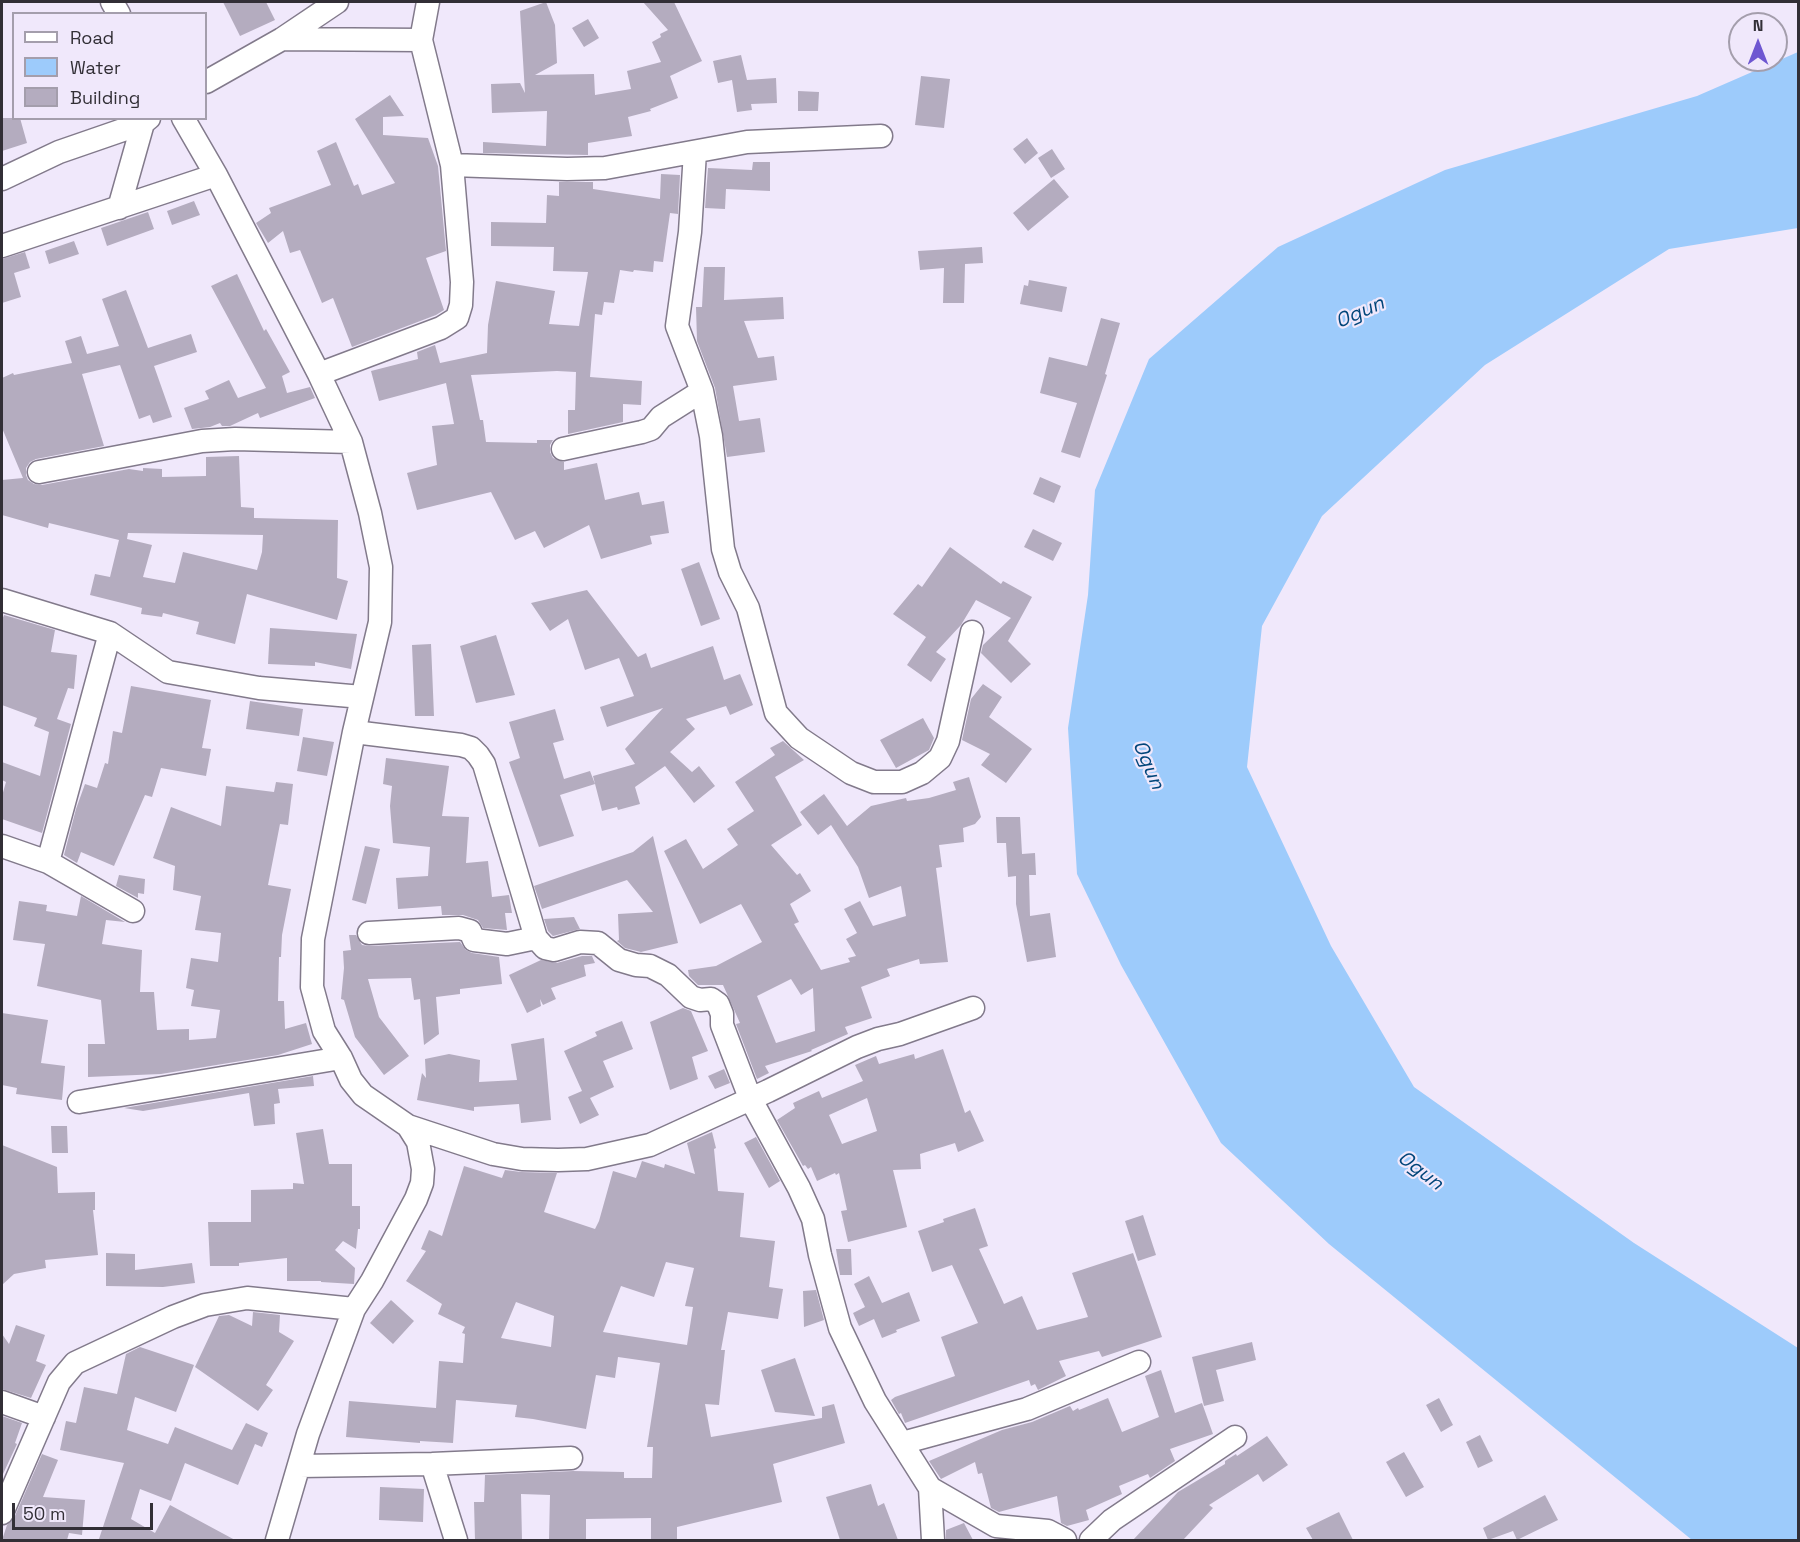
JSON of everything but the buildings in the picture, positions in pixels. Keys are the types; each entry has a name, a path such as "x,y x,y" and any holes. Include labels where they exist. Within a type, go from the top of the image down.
{"street":[{"path":"207,81 282,39 337,2"},
{"path":"319,374 441,328 457,318 461,305 462,282 452,165 421,40 428,2"},
{"path":"282,39 421,40"},
{"path":"184,120 216,175 319,374 351,442 370,513 381,567 380,622 354,732 313,939 312,987 324,1031 341,1058 351,1080 363,1095 408,1126 493,1154 522,1159 587,1159 650,1145 857,1047 973,1008"},
{"path":"119,208 146,121"},
{"path":"2,179 59,152 146,121"},
{"path":"452,165 605,168 747,142 880,136"},
{"path":"695,152 690,232 677,326 702,391 711,436 723,549 730,572 748,608 776,713 799,738 851,773 874,782 902,782 922,773 940,758 948,741 972,632"},
{"path":"2,246 216,175"},
{"path":"563,449 651,429 661,417 702,391"},
{"path":"39,472 202,441 235,438 351,442"},
{"path":"2,600 110,633 168,672 259,688 363,697"},
{"path":"48,862 110,633"},
{"path":"354,732 461,745 471,748 478,755 484,764 536,938 545,948 554,950 580,942 598,943 619,960 650,966 668,975 691,997 700,1000 711,999 718,1004 722,1014 722,1025 750,1098 799,1188 813,1219 820,1255 840,1328 874,1401 930,1488 996,1526 1048,1531 1065,1540"},
{"path":"2,846 48,862 133,911"},
{"path":"369,933 459,928 470,931 474,940 507,944 536,938"},
{"path":"79,1102 341,1058"},
{"path":"277,1540 308,1434 354,1309 372,1281 416,1199 422,1183 421,1155 408,1126"},
{"path":"2,1513 59,1382 75,1363 163,1321 205,1305 248,1298 354,1309"},
{"path":"902,1443 1027,1409 1139,1362"},
{"path":"2,1402 44,1417"},
{"path":"1091,1540 1112,1520 1235,1437"},
{"path":"299,1466 432,1464 571,1458"},
{"path":"432,1464 456,1540"},
{"path":"930,1488 933,1540"}],"water":[{"name":"Ogun","path":"1798,52 1798,228 1669,249 1485,365 1322,516 1262,626 1247,767 1331,946 1414,1087 1634,1243 1798,1348 1798,1540 1692,1540 1329,1244 1221,1143 1121,965 1077,874 1068,728 1088,595 1095,490 1149,359 1278,247 1445,170 1697,96 1752,72 1788,72 1788,56"}]}
